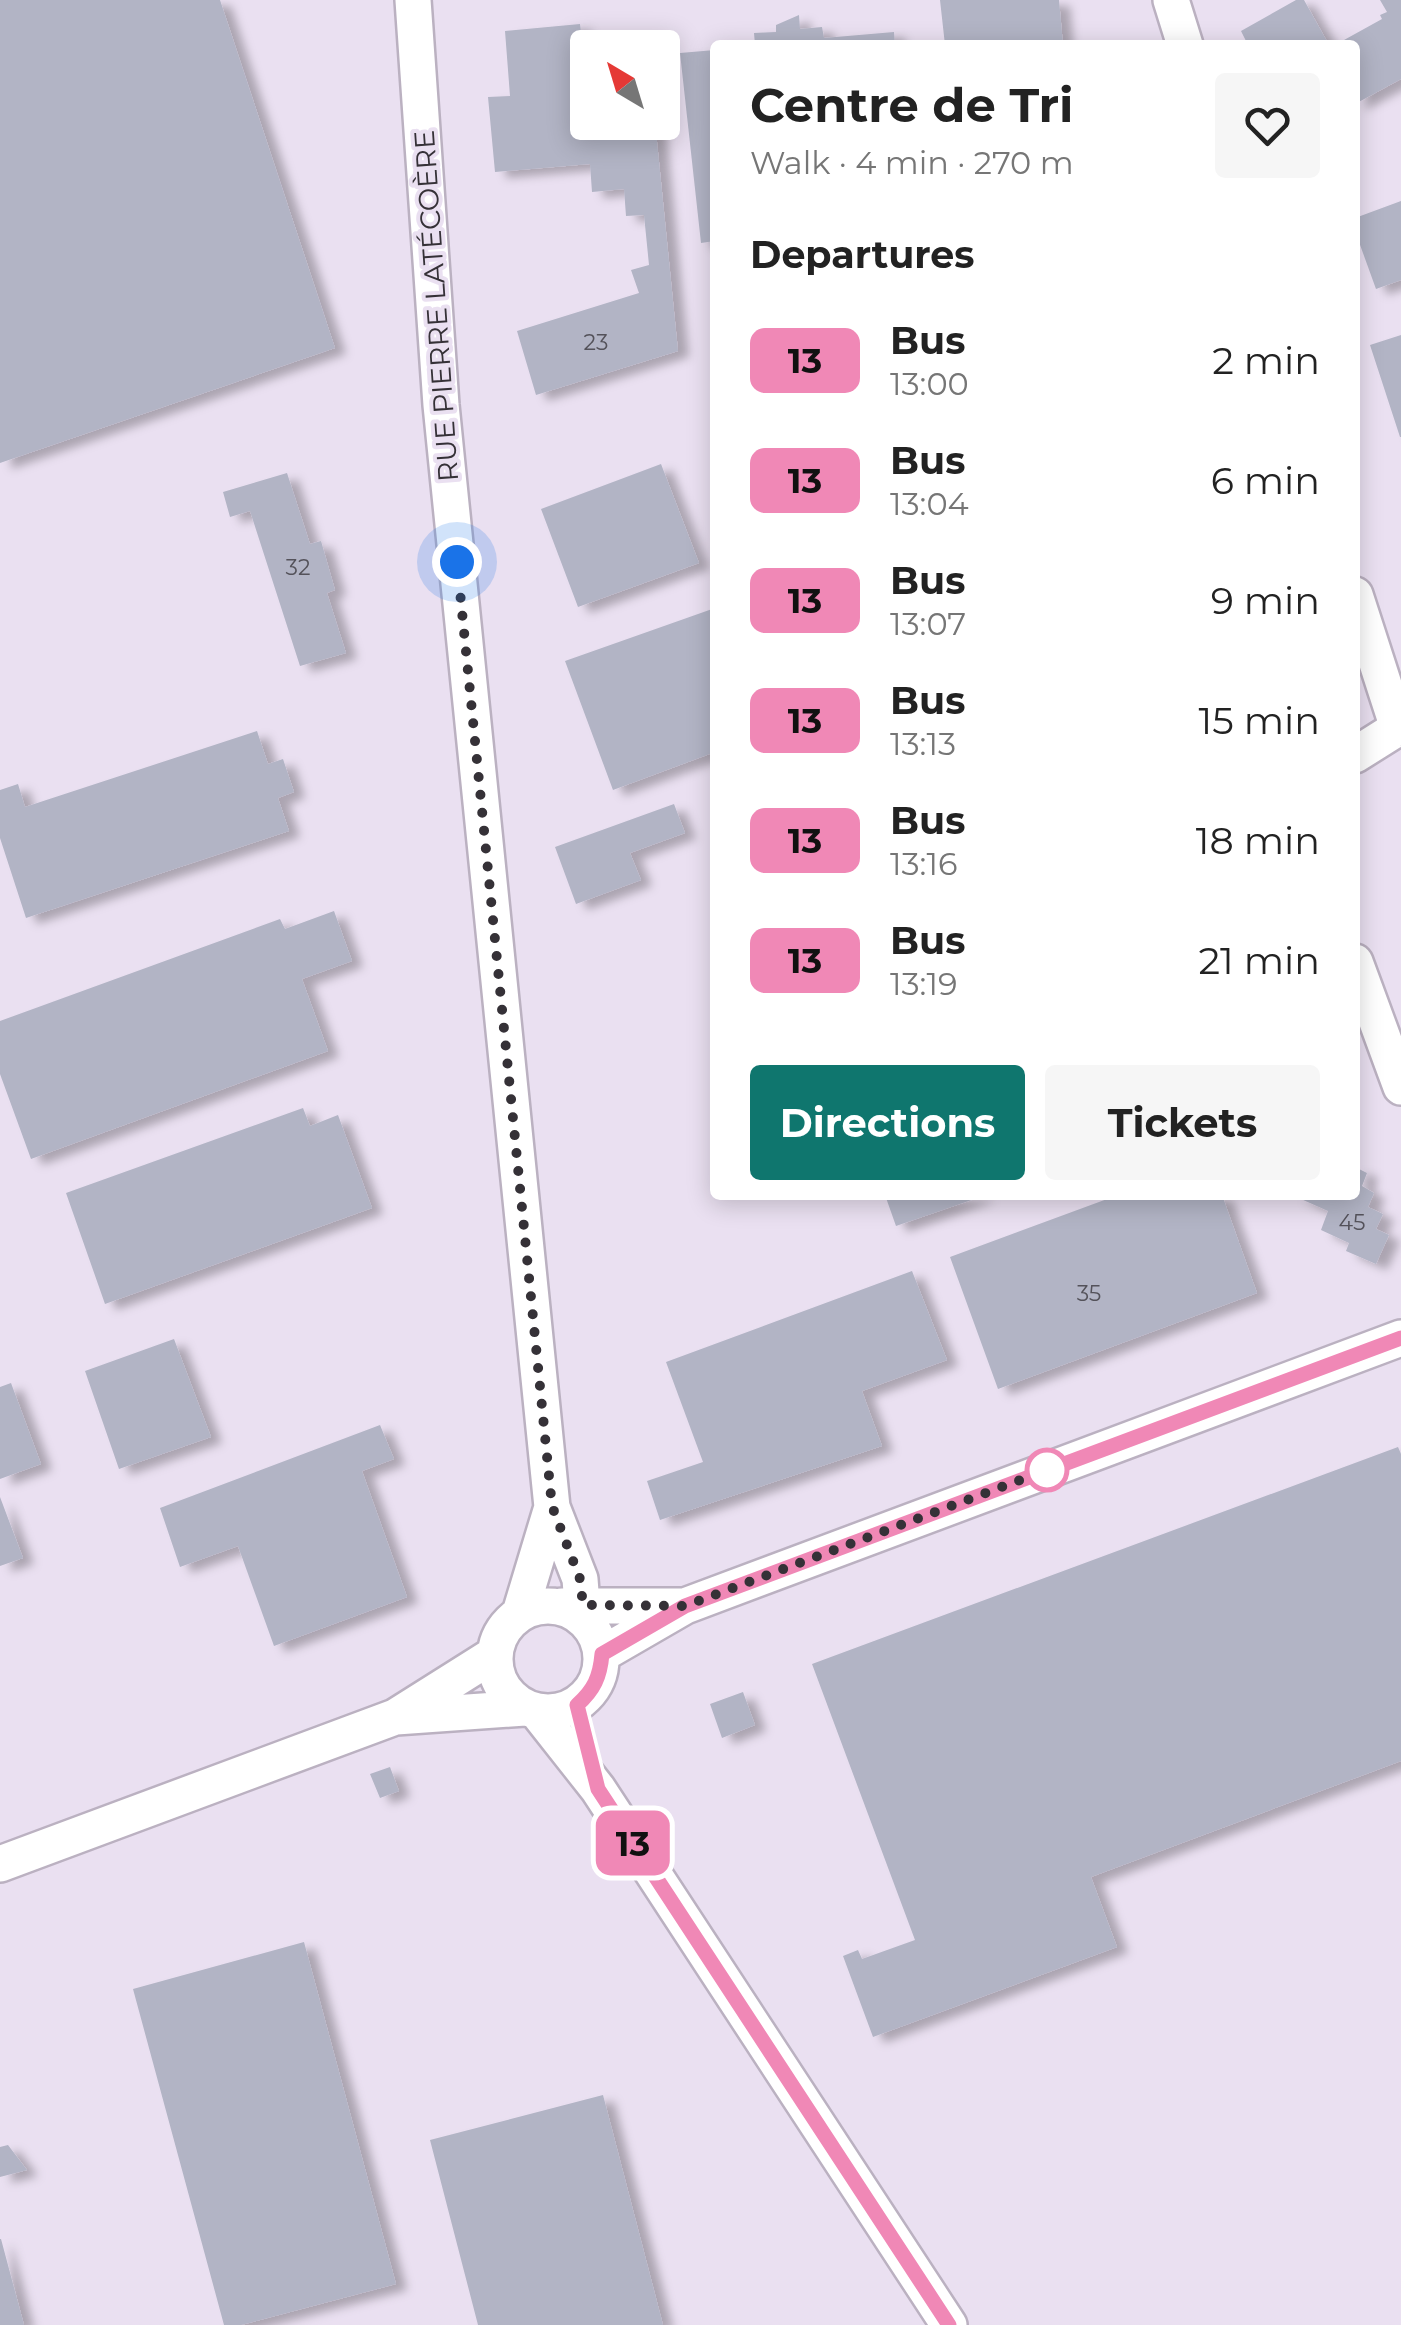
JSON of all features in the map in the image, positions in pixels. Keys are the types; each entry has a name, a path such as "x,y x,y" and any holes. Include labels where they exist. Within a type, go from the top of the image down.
{"street":[{"name":"RUE PIERRE LATÉCOÈRE","path":"413,0 443,425 552,1506 580,1579 574,1610"},
{"path":"1171,0 1183,40"},
{"path":"1360,610 1399,727 1360,753"},
{"path":"1360,976 1401,1087"},
{"path":"602,1654 685,1606 1401,1338"},
{"name":"RUE PIERRE LATÉCOÈRE","path":"520,1614 552,1506"},
{"path":"685,1606 574,1610 537,1606 507,1624 495,1654 501,1686 511,1698 531,1710 598,1789 949,2325"},
{"path":"395,1718 558,1712 577,1705 592,1692 600,1674 602,1654 596,1634 574,1610"},
{"path":"0,1864 395,1718 495,1654"},
{"path":"577,1705 598,1789"}],"building":[{"path":"0,0 220,0 335,348 0,463"},
{"path":"940,0 1059,0 1063,40 944,40"},
{"path":"1296,0 1304,0 1326,40 1246,40 1241,31"},
{"path":"1380,0 1401,0 1401,79 1360,101 1360,40 1344,40 1382,19 1380,15 1387,12"},
{"path":"799,15 800,29 822,27 824,38 894,32 895,40 755,40 754,33 776,32 776,25"},
{"path":"580,24 581,30 570,30 570,140 657,140 678,351 536,395 517,331 639,293 631,270 649,265 644,215 626,216 624,189 592,192 590,164 495,172 488,97 510,96 505,31"},
{"path":"710,50 710,242 701,243 680,53"},
{"path":"1401,201 1401,280 1376,289 1360,245 1360,216"},
{"path":"1401,335 1401,437 1400,437 1370,345"},
{"path":"661,464 699,563 578,607 541,509"},
{"path":"287,473 310,544 321,541 335,590 327,593 346,653 300,666 250,511 230,517 223,492"},
{"path":"710,610 710,754 613,790 565,661"},
{"path":"257,731 268,764 283,759 294,792 278,798 289,831 26,918 0,838 0,790 18,784 25,807"},
{"path":"674,804 685,833 630,853 641,880 576,904 555,847"},
{"path":"334,911 352,961 302,979 328,1051 31,1159 0,1074 0,1021 280,919 285,929"},
{"path":"303,1108 310,1126 338,1115 372,1208 105,1304 66,1193"},
{"path":"1360,1170 1367,1173 1362,1186 1374,1193 1368,1207 1383,1214 1376,1229 1389,1235 1376,1264 1346,1251 1349,1243 1321,1230 1328,1211 1303,1200 1360,1200"},
{"path":"887,1200 971,1200 896,1226"},
{"path":"1104,1200 1224,1200 1257,1293 998,1389 950,1257"},
{"path":"912,1271 947,1360 862,1391 882,1446 660,1520 647,1481 703,1462 666,1362"},
{"path":"174,1339 211,1437 119,1469 85,1371"},
{"path":"11,1383 41,1464 0,1479 0,1387"},
{"path":"380,1425 394,1459 362,1471 407,1597 274,1646 238,1546 180,1567 160,1508"},
{"path":"1398,1447 1401,1761 1091,1877 1117,1947 873,2037 843,1956 858,1950 862,1959 915,1940 812,1664"},
{"path":"0,1497 23,1558 0,1566"},
{"path":"743,1692 755,1725 722,1738 710,1704"},
{"path":"390,1767 399,1791 380,1798 370,1774"},
{"path":"304,1942 396,2284 241,2325 224,2325 133,1989"},
{"path":"603,2095 663,2325 478,2325 430,2140"},
{"path":"8,2145 27,2170 0,2177 0,2147"},
{"path":"1,2239 24,2325 0,2325"}],"bus line":[{"name":"13","path":"949,2325 598,1789 577,1705 592,1692 600,1674 602,1654 685,1606 1401,1338"}],"route":[{"path":"457,562 552,1506 580,1579 583,1605 685,1606 1047,1470"}]}
